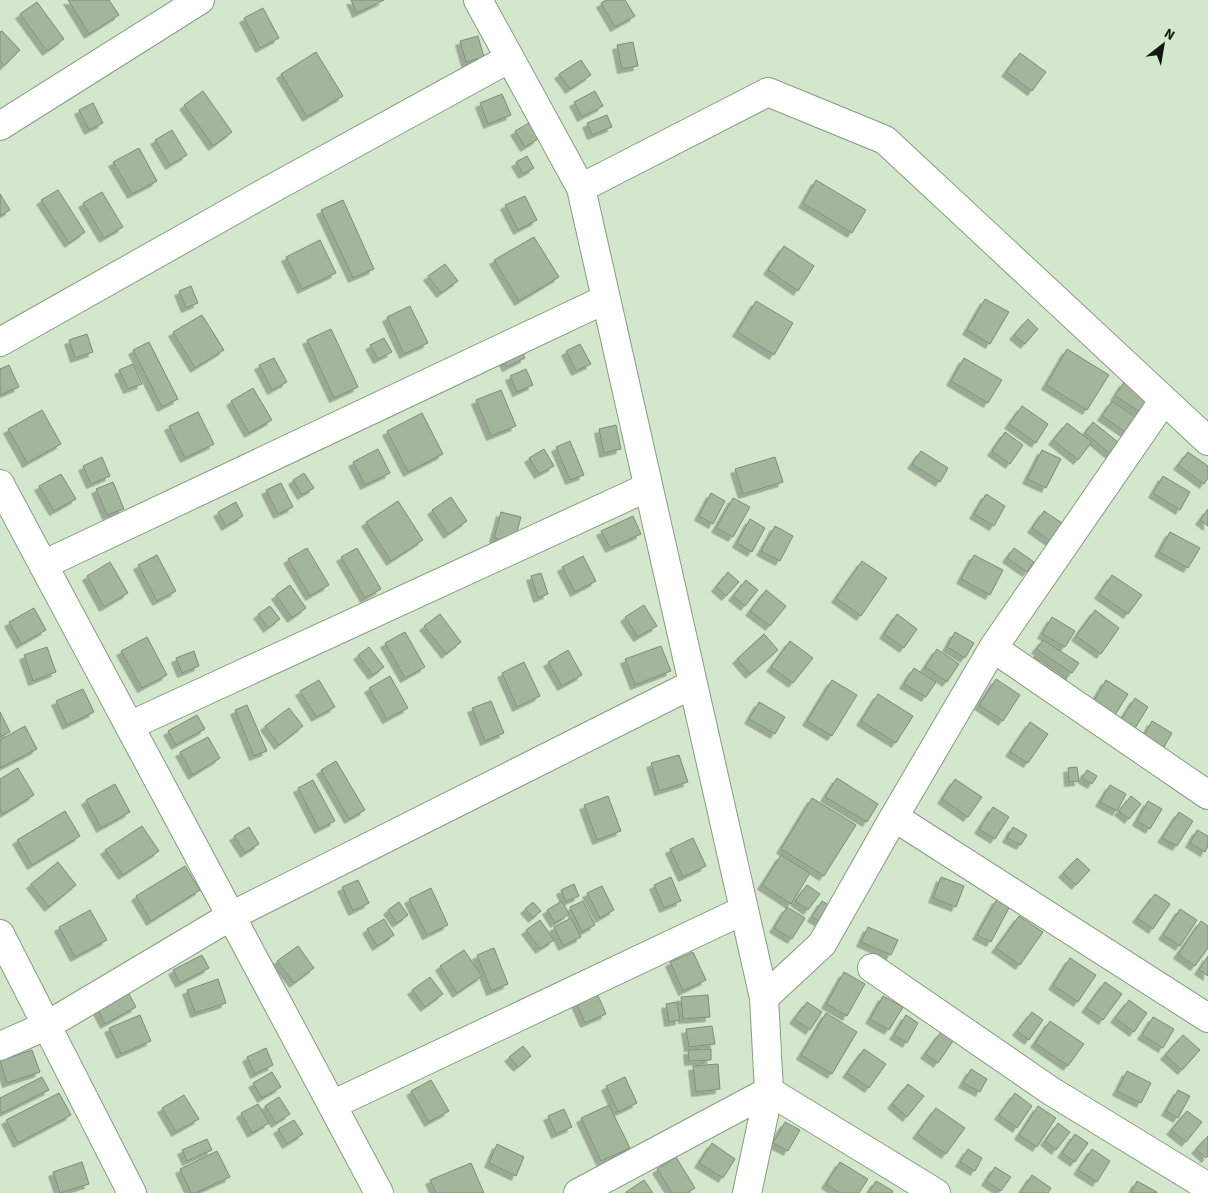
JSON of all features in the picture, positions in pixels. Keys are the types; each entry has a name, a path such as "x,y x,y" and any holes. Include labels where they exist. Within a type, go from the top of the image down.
{"street":[{"path":"0,126 200,0"},
{"path":"478,0 581,188 764,998 768,1091 747,1193"},
{"path":"0,342 266,192 510,58"},
{"path":"581,188 768,92 885,140 1208,441"},
{"path":"43,565 606,300"},
{"path":"764,998 822,944 993,648 1164,400"},
{"path":"0,484 378,1193"},
{"path":"129,726 648,487"},
{"path":"993,648 1208,795"},
{"path":"0,1046 46,1026 231,916 693,684"},
{"path":"894,817 1208,1018"},
{"path":"332,1105 744,910"},
{"path":"0,934 132,1193"},
{"path":"872,968 1051,1092 1208,1187"},
{"path":"578,1193 768,1091"},
{"path":"768,1091 936,1193"}],"building":[{"path":"68,0 109,0 119,15 89,34"},
{"path":"351,0 384,0 357,13"},
{"path":"606,0 625,0 635,16 615,27 601,3"},
{"path":"37,2 64,39 47,51 20,14"},
{"path":"263,8 279,38 260,48 244,18"},
{"path":"2,31 20,50 4,66 0,61 0,32"},
{"path":"478,36 484,57 466,62 460,41"},
{"path":"633,42 638,66 622,69 617,45"},
{"path":"316,52 343,96 307,117 281,74"},
{"path":"1020,53 1046,72 1032,91 1006,72"},
{"path":"581,60 591,75 570,89 559,74"},
{"path":"203,91 232,132 213,146 184,105"},
{"path":"595,91 603,106 582,117 574,102"},
{"path":"502,94 511,115 488,124 480,103"},
{"path":"93,103 103,123 89,130 79,110"},
{"path":"607,115 612,127 592,135 587,123"},
{"path":"529,123 538,139 525,147 515,131"},
{"path":"172,130 187,155 170,165 155,140"},
{"path":"139,148 157,181 132,194 113,162"},
{"path":"527,156 534,168 523,174 516,162"},
{"path":"816,180 866,210 852,233 803,203"},
{"path":"58,190 85,232 69,243 41,200"},
{"path":"102,192 123,227 104,238 83,203"},
{"path":"0,194 10,210 0,216"},
{"path":"525,196 537,220 518,230 505,205"},
{"path":"343,200 374,269 353,278 321,210"},
{"path":"534,237 559,277 519,301 494,260"},
{"path":"320,240 336,273 302,289 286,257"},
{"path":"784,246 814,266 798,291 768,270"},
{"path":"445,264 458,281 441,293 428,276"},
{"path":"191,286 198,303 186,308 179,291"},
{"path":"985,299 1009,312 990,344 967,330"},
{"path":"756,301 793,323 774,355 737,332"},
{"path":"410,306 428,343 404,354 387,317"},
{"path":"202,315 224,350 195,368 173,332"},
{"path":"1028,319 1038,329 1025,344 1014,335"},
{"path":"331,329 358,387 334,398 307,340"},
{"path":"87,334 93,352 75,358 69,340"},
{"path":"384,338 392,352 378,359 370,345"},
{"path":"149,342 178,399 162,407 133,350"},
{"path":"580,344 591,364 576,371 566,351"},
{"path":"520,347 525,358 507,367 501,356"},
{"path":"1067,349 1109,375 1087,410 1046,385"},
{"path":"274,358 287,382 272,390 259,365"},
{"path":"964,358 1002,380 988,403 951,381"},
{"path":"133,364 142,384 128,389 119,370"},
{"path":"9,365 19,387 0,395 0,369"},
{"path":"526,369 533,385 517,392 510,376"},
{"path":"1124,382 1153,401 1145,415 1115,396"},
{"path":"253,388 272,420 249,433 231,401"},
{"path":"501,390 516,426 491,436 476,400"},
{"path":"1112,401 1141,421 1131,436 1102,416"},
{"path":"1022,406 1048,424 1036,443 1009,424"},
{"path":"42,410 61,444 27,463 8,429"},
{"path":"198,412 214,444 185,458 169,426"},
{"path":"422,413 443,454 408,472 387,431"},
{"path":"1093,422 1124,447 1115,458 1085,433"},
{"path":"1067,423 1092,442 1078,460 1053,440"},
{"path":"616,425 621,449 604,453 599,429"},
{"path":"1005,432 1023,445 1010,464 992,451"},
{"path":"570,441 584,475 570,480 556,447"},
{"path":"378,449 390,473 365,485 353,462"},
{"path":"544,449 554,466 539,474 529,458"},
{"path":"1042,450 1061,459 1046,488 1027,479"},
{"path":"921,451 948,468 940,482 912,464"},
{"path":"1188,452 1208,466 1208,478 1204,484 1178,465"},
{"path":"102,457 110,476 91,484 83,466"},
{"path":"775,457 783,482 743,494 735,469"},
{"path":"304,473 314,488 302,495 293,480"},
{"path":"61,474 76,499 54,511 39,486"},
{"path":"1163,476 1190,492 1180,510 1153,493"},
{"path":"113,482 124,509 107,515 96,489"},
{"path":"281,483 293,507 278,514 266,490"},
{"path":"711,493 725,501 713,524 699,516"},
{"path":"986,494 1005,506 994,526 974,514"},
{"path":"451,497 467,521 448,534 432,510"},
{"path":"733,498 750,507 733,537 716,528"},
{"path":"398,501 423,540 391,561 366,522"},
{"path":"236,502 243,516 226,526 218,512"},
{"path":"1208,509 1208,526 1200,520"},
{"path":"1044,511 1071,529 1059,547 1032,528"},
{"path":"501,512 521,517 514,543 494,538"},
{"path":"633,516 641,534 610,548 601,531"},
{"path":"750,519 765,528 752,552 737,543"},
{"path":"775,526 793,536 780,561 761,551"},
{"path":"1170,532 1200,548 1188,568 1159,552"},
{"path":"307,548 329,585 310,596 288,559"},
{"path":"357,548 381,589 365,598 341,557"},
{"path":"1014,548 1034,562 1027,572 1007,558"},
{"path":"157,555 176,591 157,601 138,565"},
{"path":"974,555 1003,570 990,595 961,579"},
{"path":"583,556 596,581 575,592 562,567"},
{"path":"862,561 887,578 861,616 836,598"},
{"path":"110,562 128,593 104,607 87,576"},
{"path":"728,572 739,582 726,596 716,587"},
{"path":"541,573 548,594 538,598 531,576"},
{"path":"1112,575 1142,595 1128,614 1099,594"},
{"path":"746,580 758,590 745,606 733,596"},
{"path":"290,585 306,608 292,618 276,595"},
{"path":"766,590 786,606 770,626 750,611"},
{"path":"644,605 657,626 638,637 625,617"},
{"path":"270,606 280,619 268,628 258,614"},
{"path":"34,608 46,630 21,644 9,622"},
{"path":"1095,610 1119,628 1101,654 1076,636"},
{"path":"440,614 461,642 446,654 424,626"},
{"path":"897,614 917,629 904,648 884,634"},
{"path":"1052,617 1075,631 1065,647 1042,634"},
{"path":"405,632 425,667 405,678 385,643"},
{"path":"955,632 974,643 965,658 947,647"},
{"path":"764,634 778,650 750,674 737,659"},
{"path":"147,637 167,675 142,688 121,651"},
{"path":"1043,640 1079,663 1072,673 1036,649"},
{"path":"790,641 813,658 793,683 771,667"},
{"path":"661,646 671,671 635,685 625,659"},
{"path":"47,647 56,672 33,681 24,655"},
{"path":"369,647 384,667 373,675 358,655"},
{"path":"937,649 959,664 947,682 925,667"},
{"path":"568,650 582,675 562,686 548,662"},
{"path":"194,651 199,666 182,673 176,658"},
{"path":"1035,656 1067,678 1060,689 1027,667"},
{"path":"524,662 540,696 517,707 502,673"},
{"path":"914,668 936,682 926,697 904,684"},
{"path":"390,676 408,708 387,719 369,688"},
{"path":"996,679 1020,695 1003,721 979,705"},
{"path":"319,680 335,707 316,717 300,691"},
{"path":"832,680 857,695 832,736 807,721"},
{"path":"1106,680 1128,694 1112,720 1090,707"},
{"path":"83,689 94,712 67,725 56,701"},
{"path":"878,694 913,716 896,743 861,721"},
{"path":"1135,698 1148,707 1131,735 1117,726"},
{"path":"491,701 504,733 485,741 472,708"},
{"path":"759,702 785,717 775,734 749,719"},
{"path":"247,705 267,751 254,756 235,710"},
{"path":"289,708 303,726 279,745 265,726"},
{"path":"0,712 10,732 0,737"},
{"path":"197,715 205,729 176,745 168,731"},
{"path":"1152,721 1172,733 1160,754 1140,743"},
{"path":"1030,722 1048,734 1028,763 1010,752"},
{"path":"25,726 37,749 0,768 0,740"},
{"path":"208,737 220,758 193,775 180,752"},
{"path":"679,755 688,782 659,791 651,763"},
{"path":"336,761 365,810 349,819 321,770"},
{"path":"1077,767 1079,781 1069,782 1068,768"},
{"path":"18,768 34,795 3,814 0,809 0,779"},
{"path":"1087,770 1097,776 1092,784 1082,778"},
{"path":"837,778 878,804 867,822 825,797"},
{"path":"955,779 982,797 968,817 942,799"},
{"path":"313,780 335,821 319,829 298,788"},
{"path":"115,784 130,812 101,828 86,800"},
{"path":"1110,785 1126,794 1117,811 1100,802"},
{"path":"608,796 621,831 597,840 584,805"},
{"path":"1131,796 1141,804 1129,819 1119,811"},
{"path":"812,798 856,825 824,876 781,849"},
{"path":"1148,801 1162,809 1150,829 1137,821"},
{"path":"993,807 1009,817 995,839 979,829"},
{"path":"65,811 80,836 32,865 17,840"},
{"path":"1179,812 1193,821 1177,846 1162,838"},
{"path":"142,826 159,851 123,875 105,850"},
{"path":"249,827 259,844 245,853 234,836"},
{"path":"1013,827 1027,835 1021,845 1007,838"},
{"path":"1197,830 1208,836 1208,846 1205,852 1190,843"},
{"path":"693,838 706,866 683,877 670,849"},
{"path":"781,855 810,873 791,904 762,885"},
{"path":"1077,858 1090,870 1076,885 1063,873"},
{"path":"58,862 76,885 49,907 31,884"},
{"path":"185,866 200,890 151,921 136,896"},
{"path":"671,877 681,901 664,908 654,885"},
{"path":"941,877 964,886 956,907 933,898"},
{"path":"358,880 369,903 353,911 342,887"},
{"path":"574,884 579,896 566,902 561,890"},
{"path":"807,885 820,894 808,910 795,901"},
{"path":"602,886 614,910 600,918 587,893"},
{"path":"431,888 448,925 427,935 409,899"},
{"path":"1155,894 1170,904 1153,929 1137,918"},
{"path":"997,899 1010,906 991,942 977,935"},
{"path":"562,901 569,914 555,923 547,910"},
{"path":"583,901 595,925 582,932 570,907"},
{"path":"822,901 835,909 825,925 812,917"},
{"path":"399,902 408,915 397,923 388,910"},
{"path":"533,902 541,911 533,918 525,909"},
{"path":"787,907 805,918 792,939 774,928"},
{"path":"1180,909 1197,920 1180,946 1163,935"},
{"path":"90,910 107,940 75,957 59,927"},
{"path":"1019,916 1043,932 1020,965 996,948"},
{"path":"571,918 581,937 563,946 554,927"},
{"path":"384,919 394,935 377,946 367,929"},
{"path":"540,920 554,940 540,949 526,930"},
{"path":"1201,921 1208,926 1208,948 1195,966 1178,954"},
{"path":"868,927 898,940 891,955 861,942"},
{"path":"298,946 314,968 294,983 277,961"},
{"path":"494,948 508,984 491,991 477,955"},
{"path":"464,950 482,976 457,993 440,966"},
{"path":"693,952 706,980 683,991 670,962"},
{"path":"202,955 209,968 180,983 173,970"},
{"path":"1208,956 1208,976 1199,970"},
{"path":"1070,958 1096,975 1078,1002 1053,985"},
{"path":"844,972 865,984 847,1016 826,1004"},
{"path":"430,977 443,994 425,1007 412,990"},
{"path":"218,979 226,1003 195,1013 187,990"},
{"path":"1105,982 1122,994 1103,1020 1086,1008"},
{"path":"127,990 136,1007 105,1024 96,1006"},
{"path":"596,991 606,1014 585,1023 575,1000"},
{"path":"708,995 710,1017 683,1019 681,997"},
{"path":"883,996 903,1007 889,1030 870,1019"},
{"path":"1129,1000 1147,1013 1134,1032 1115,1018"},
{"path":"677,1002 680,1020 669,1022 666,1004"},
{"path":"807,1002 822,1012 810,1030 794,1019"},
{"path":"1032,1012 1043,1020 1029,1040 1017,1031"},
{"path":"826,1013 857,1032 832,1074 801,1055"},
{"path":"140,1015 151,1041 121,1054 109,1028"},
{"path":"906,1015 918,1023 907,1043 894,1035"},
{"path":"1153,1017 1174,1029 1163,1048 1142,1035"},
{"path":"1050,1021 1084,1044 1068,1066 1035,1043"},
{"path":"712,1026 715,1044 689,1047 686,1029"},
{"path":"941,1032 953,1041 938,1063 925,1054"},
{"path":"1183,1035 1200,1050 1182,1070 1165,1055"},
{"path":"523,1046 531,1056 518,1067 509,1057"},
{"path":"266,1048 273,1065 255,1074 247,1057"},
{"path":"711,1049 711,1060 689,1061 688,1050"},
{"path":"864,1049 886,1064 869,1088 847,1073"},
{"path":"32,1050 40,1072 7,1083 0,1061"},
{"path":"718,1064 720,1089 696,1092 693,1066"},
{"path":"971,1069 987,1079 980,1092 963,1083"},
{"path":"1127,1071 1151,1083 1141,1103 1117,1091"},
{"path":"272,1072 281,1087 262,1098 253,1083"},
{"path":"42,1077 49,1090 2,1113 0,1098"},
{"path":"625,1077 637,1103 618,1112 606,1086"},
{"path":"431,1080 449,1111 429,1122 411,1091"},
{"path":"908,1084 924,1096 907,1117 892,1104"},
{"path":"1178,1090 1190,1096 1178,1118 1166,1111"},
{"path":"59,1093 71,1115 18,1143 6,1120"},
{"path":"1015,1093 1032,1106 1017,1128 999,1115"},
{"path":"184,1095 199,1119 176,1132 162,1108"},
{"path":"279,1097 290,1114 276,1123 265,1106"},
{"path":"258,1104 269,1123 252,1133 241,1113"},
{"path":"609,1105 630,1148 601,1161 581,1118"},
{"path":"1038,1106 1056,1118 1037,1147 1019,1135"},
{"path":"936,1108 965,1128 946,1154 917,1134"},
{"path":"564,1109 572,1127 556,1134 548,1116"},
{"path":"1187,1111 1202,1122 1186,1142 1171,1130"},
{"path":"294,1120 303,1134 287,1144 278,1129"},
{"path":"785,1122 800,1130 788,1151 773,1143"},
{"path":"1058,1123 1070,1132 1056,1150 1045,1141"},
{"path":"1075,1134 1088,1143 1075,1162 1062,1153"},
{"path":"1208,1136 1208,1156 1206,1158 1196,1149"},
{"path":"207,1139 212,1150 187,1161 182,1150"},
{"path":"712,1143 735,1159 723,1178 699,1163"},
{"path":"497,1144 524,1157 516,1176 489,1163"},
{"path":"968,1149 982,1158 975,1171 960,1162"},
{"path":"1092,1149 1110,1161 1097,1182 1078,1170"},
{"path":"217,1151 230,1177 195,1193 191,1193 180,1169"},
{"path":"676,1157 695,1188 687,1193 672,1193 657,1169"},
{"path":"82,1162 89,1184 60,1193 53,1172"},
{"path":"840,1162 868,1179 859,1193 840,1193 826,1184"},
{"path":"471,1163 484,1193 436,1193 430,1180"},
{"path":"995,1167 1011,1177 1001,1191 986,1181"},
{"path":"1032,1175 1051,1188 1048,1193 1020,1193"},
{"path":"644,1180 653,1193 626,1193 626,1192"},
{"path":"876,1181 893,1191 892,1193 868,1193"},
{"path":"1137,1181 1157,1192 1157,1193 1131,1193"}]}
